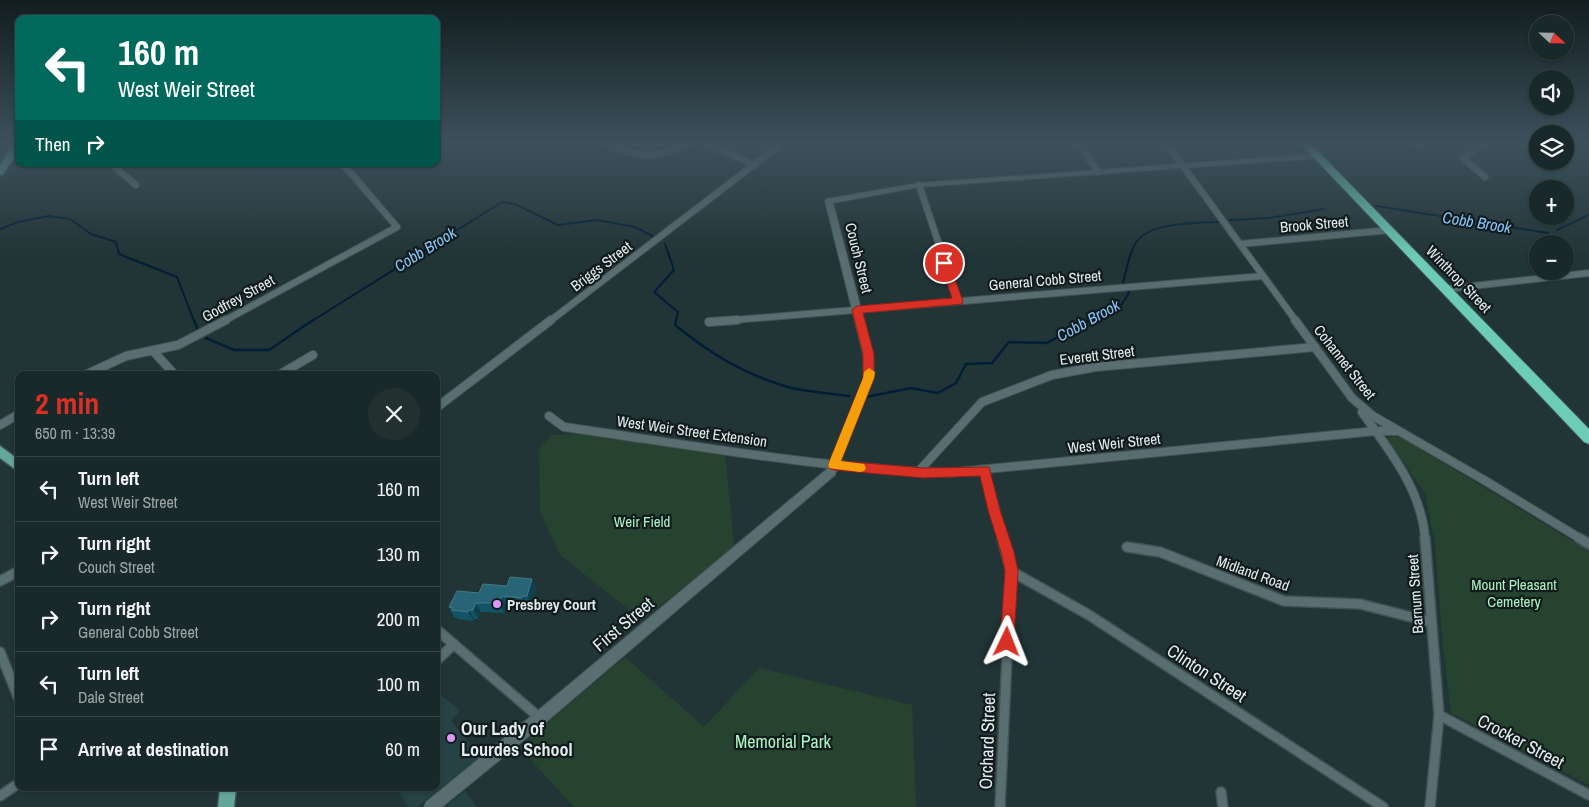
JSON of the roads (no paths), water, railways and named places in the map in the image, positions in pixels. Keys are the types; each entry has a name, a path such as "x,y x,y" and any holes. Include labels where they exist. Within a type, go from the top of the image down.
{"highway":[{"name":"Winthrop Street","path":"1343,182 1589,438"}],"main road":[{"path":"0,451 15,464"},
{"path":"226,807 228,791"}],"street":[{"path":"132,182 136,185"},
{"name":"Godfrey Street","path":"94,371 118,358 154,352 185,342 397,226 358,182"},
{"name":"Briggs Street","path":"440,405 733,182"},
{"path":"958,301 919,186 974,182"},
{"name":"Cohannet Street","path":"1195,182 1352,398 1368,414 1492,484 1589,544"},
{"name":"Couch Street","path":"834,465 869,378 868,354 829,201 919,186"},
{"name":"Brook Street","path":"1240,244 1390,230"},
{"path":"1446,289 1589,273"},
{"name":"General Cobb Street","path":"709,322 1263,276"},
{"name":"Everett Street","path":"918,472 982,402 1052,375 1096,367 1315,347"},
{"path":"154,352 171,371"},
{"path":"286,371 313,355"},
{"name":"Barnum Street","path":"1352,398 1407,479 1421,512 1426,535 1438,715 1436,759 1430,807"},
{"path":"0,425 15,416"},
{"name":"West Weir Street Extension","path":"549,416 564,427 834,465"},
{"name":"West Weir Street","path":"834,465 918,472 985,471 1376,431 1397,431"},
{"name":"First Street","path":"431,807 540,718 825,478 834,465"},
{"name":"Orchard Street","path":"985,471 994,510 1008,552 1011,571 1000,807"},
{"name":"Midland Road","path":"1127,547 1160,552 1284,601 1295,603 1335,602 1360,604 1431,622"},
{"name":"Clinton Street","path":"1011,571 1083,611 1383,807"},
{"path":"0,581 15,572"},
{"path":"440,632 540,718"},
{"path":"440,657 454,644"},
{"path":"0,652 15,689"},
{"name":"Crocker Street","path":"1438,715 1589,795"},
{"path":"0,796 15,786"},
{"path":"1221,792 1223,807"}],"waterway":[{"name":"Cobb Brook","path":"312,321 502,202 515,204 558,225 597,220 635,227 654,237"},
{"name":"Cobb Brook","path":"1376,206 1548,233"},
{"name":"Cobb Brook","path":"1230,220 1269,218 1324,209"},
{"name":"Cobb Brook","path":"1557,230 1589,215"},
{"name":"Cobb Brook","path":"0,229 18,222 49,216 70,219 91,234 116,242 119,254 177,277 194,321"},
{"name":"Cobb Brook","path":"1087,321 1095,314 1122,304 1129,293 1123,282 1130,255 1134,245 1144,235 1163,227 1187,223 1219,222"},
{"name":"Cobb Brook","path":"665,244 674,270 654,292 678,312 676,321"},
{"name":"Cobb Brook","path":"194,320 198,330"},
{"name":"Cobb Brook","path":"206,338 234,350 269,350 313,320"},
{"name":"Cobb Brook","path":"676,320 675,325 702,345 728,362 756,376 795,389 849,396"},
{"name":"Cobb Brook","path":"866,397 911,388 938,393 956,383 966,364 992,363 1009,342 1047,343 1089,320"}],"place":[{"name":"Presbrey Court","path":"497,604"},
{"name":"Our Lady of Lourdes School","path":"451,738"}],"park label":[{"name":"Weir Field","path":"642,521"},
{"name":"Mount Pleasant Cemetery","path":"1514,592"},
{"name":"Memorial Park","path":"783,741"}]}
